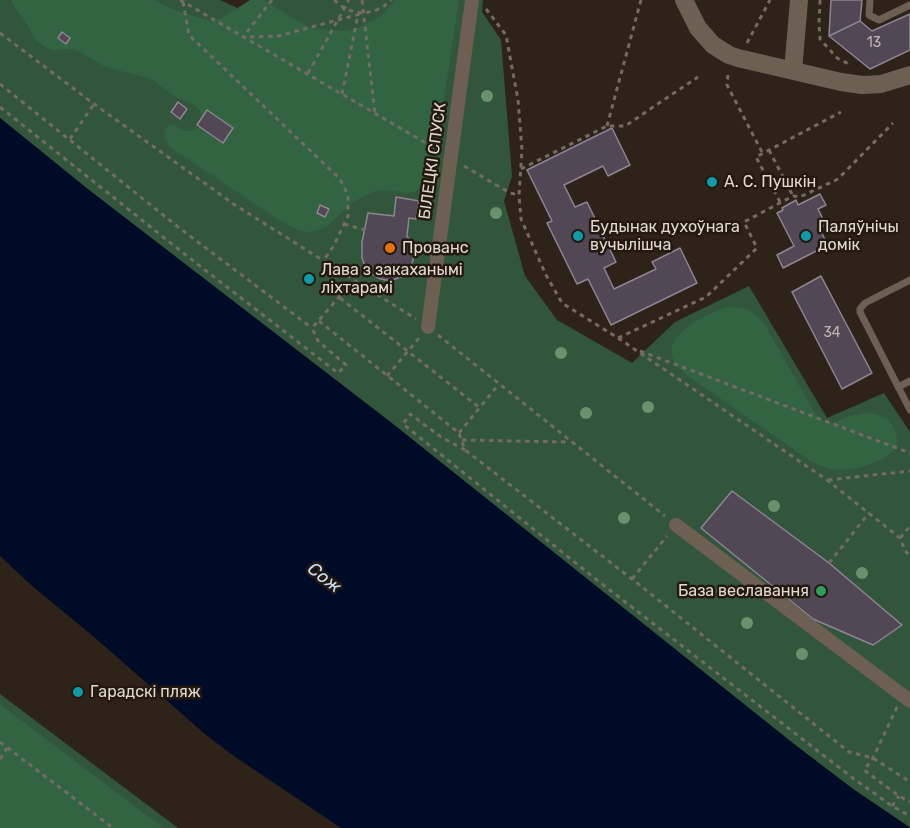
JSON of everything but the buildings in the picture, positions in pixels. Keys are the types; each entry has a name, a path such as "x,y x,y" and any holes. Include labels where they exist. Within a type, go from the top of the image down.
{"street":[{"path":"684,0 698,28 712,45 738,58 862,85 881,84 910,75"},
{"path":"793,71 799,0"},
{"name":"БІЛЕЦКІ СПУСК","path":"428,327 477,1"},
{"path":"676,525 906,698"}],"lane":[{"path":"870,0 869,15 879,20 910,5"},
{"path":"910,280 865,303 860,309 910,410"},
{"path":"898,387 910,381"}],"path":[{"path":"243,37 272,0"},
{"path":"334,0 344,8 364,13"},
{"path":"308,74 349,0"},
{"path":"362,0 375,114"},
{"path":"243,37 278,36 374,11 391,0"},
{"path":"607,126 641,0"},
{"path":"744,48 770,0"},
{"path":"820,0 820,39 837,58 854,67"},
{"path":"182,1 405,131"},
{"path":"182,1 189,35 340,179 348,195 348,216 333,247 323,261"},
{"path":"477,1 506,35 518,100 522,150 519,195 522,219 546,275 562,303 636,350 827,480 900,538 905,551 910,556"},
{"path":"342,94 358,15"},
{"path":"0,33 235,205 428,327 676,525 632,579"},
{"path":"729,75 727,85 763,154"},
{"path":"521,170 607,126 625,126 698,77"},
{"path":"0,84 178,226 312,328 318,341 346,365 338,373 0,107"},
{"path":"70,139 94,104"},
{"path":"780,202 756,157 841,112"},
{"path":"618,338 706,297 757,248 744,222 780,202 793,196 800,197 838,178 893,123"},
{"path":"769,150 793,196"},
{"path":"510,193 519,195"},
{"path":"344,224 365,230"},
{"path":"312,328 354,280"},
{"path":"340,298 480,408"},
{"path":"319,321 459,433 465,450"},
{"path":"387,376 428,327"},
{"path":"636,350 910,453"},
{"path":"459,433 499,384"},
{"path":"910,782 873,758 849,752 632,579 465,450 441,437 410,414 403,423 602,584 844,772 910,816"},
{"path":"462,440 572,442"},
{"path":"827,480 910,471"},
{"path":"829,563 869,513"},
{"path":"900,538 910,526"},
{"path":"906,698 864,770 910,802"},
{"path":"0,742 113,828"},
{"path":"0,759 7,748"},
{"path":"892,806 899,796"}],"green space":[{"path":"0,0 220,0 248,13 256,0 483,0 482,12 501,40 512,176 504,201 525,276 557,320 632,363 675,322 749,286 827,418 884,393 910,432 910,827 853,789 794,744 393,424 89,190 0,118"},
{"path":"12,0 154,0 172,9 212,21 222,18 250,0 264,0 304,25 343,31 356,29 381,16 396,0 459,0 439,132 427,180 415,192 375,191 353,202 326,227 317,231 299,231 169,146 164,133 166,128 174,125 184,131 194,130 199,127 201,121 202,115 199,109 175,97 153,80 112,69 79,51 46,48 36,40 12,4"},
{"path":"724,308 747,309 765,325 820,419 834,423 846,417 867,413 886,418 893,426 897,436 896,446 892,452 883,459 859,468 829,469 812,462 680,369 672,355 672,346 676,338 693,323 709,314"},
{"path":"0,694 178,828 0,828"},
{"path":"0,704 163,828 0,828"}],"water":[{"name":"Сож","path":"0,118 89,190 393,424 794,744 853,789 910,828 341,828 206,735 0,556"}],"place":[{"name":"А. С. Пушкін","path":"712,182"},
{"name":"Будынак духоўнага вучылішча","path":"578,236"},
{"name":"Паляўнічы домік","path":"806,236"},
{"name":"Прованс","path":"390,248"},
{"name":"Лава з закаханымі ліхтарамі","path":"309,279"},
{"name":"База веславання","path":"821,591"},
{"name":"Гарадскі пляж","path":"78,692"}]}
